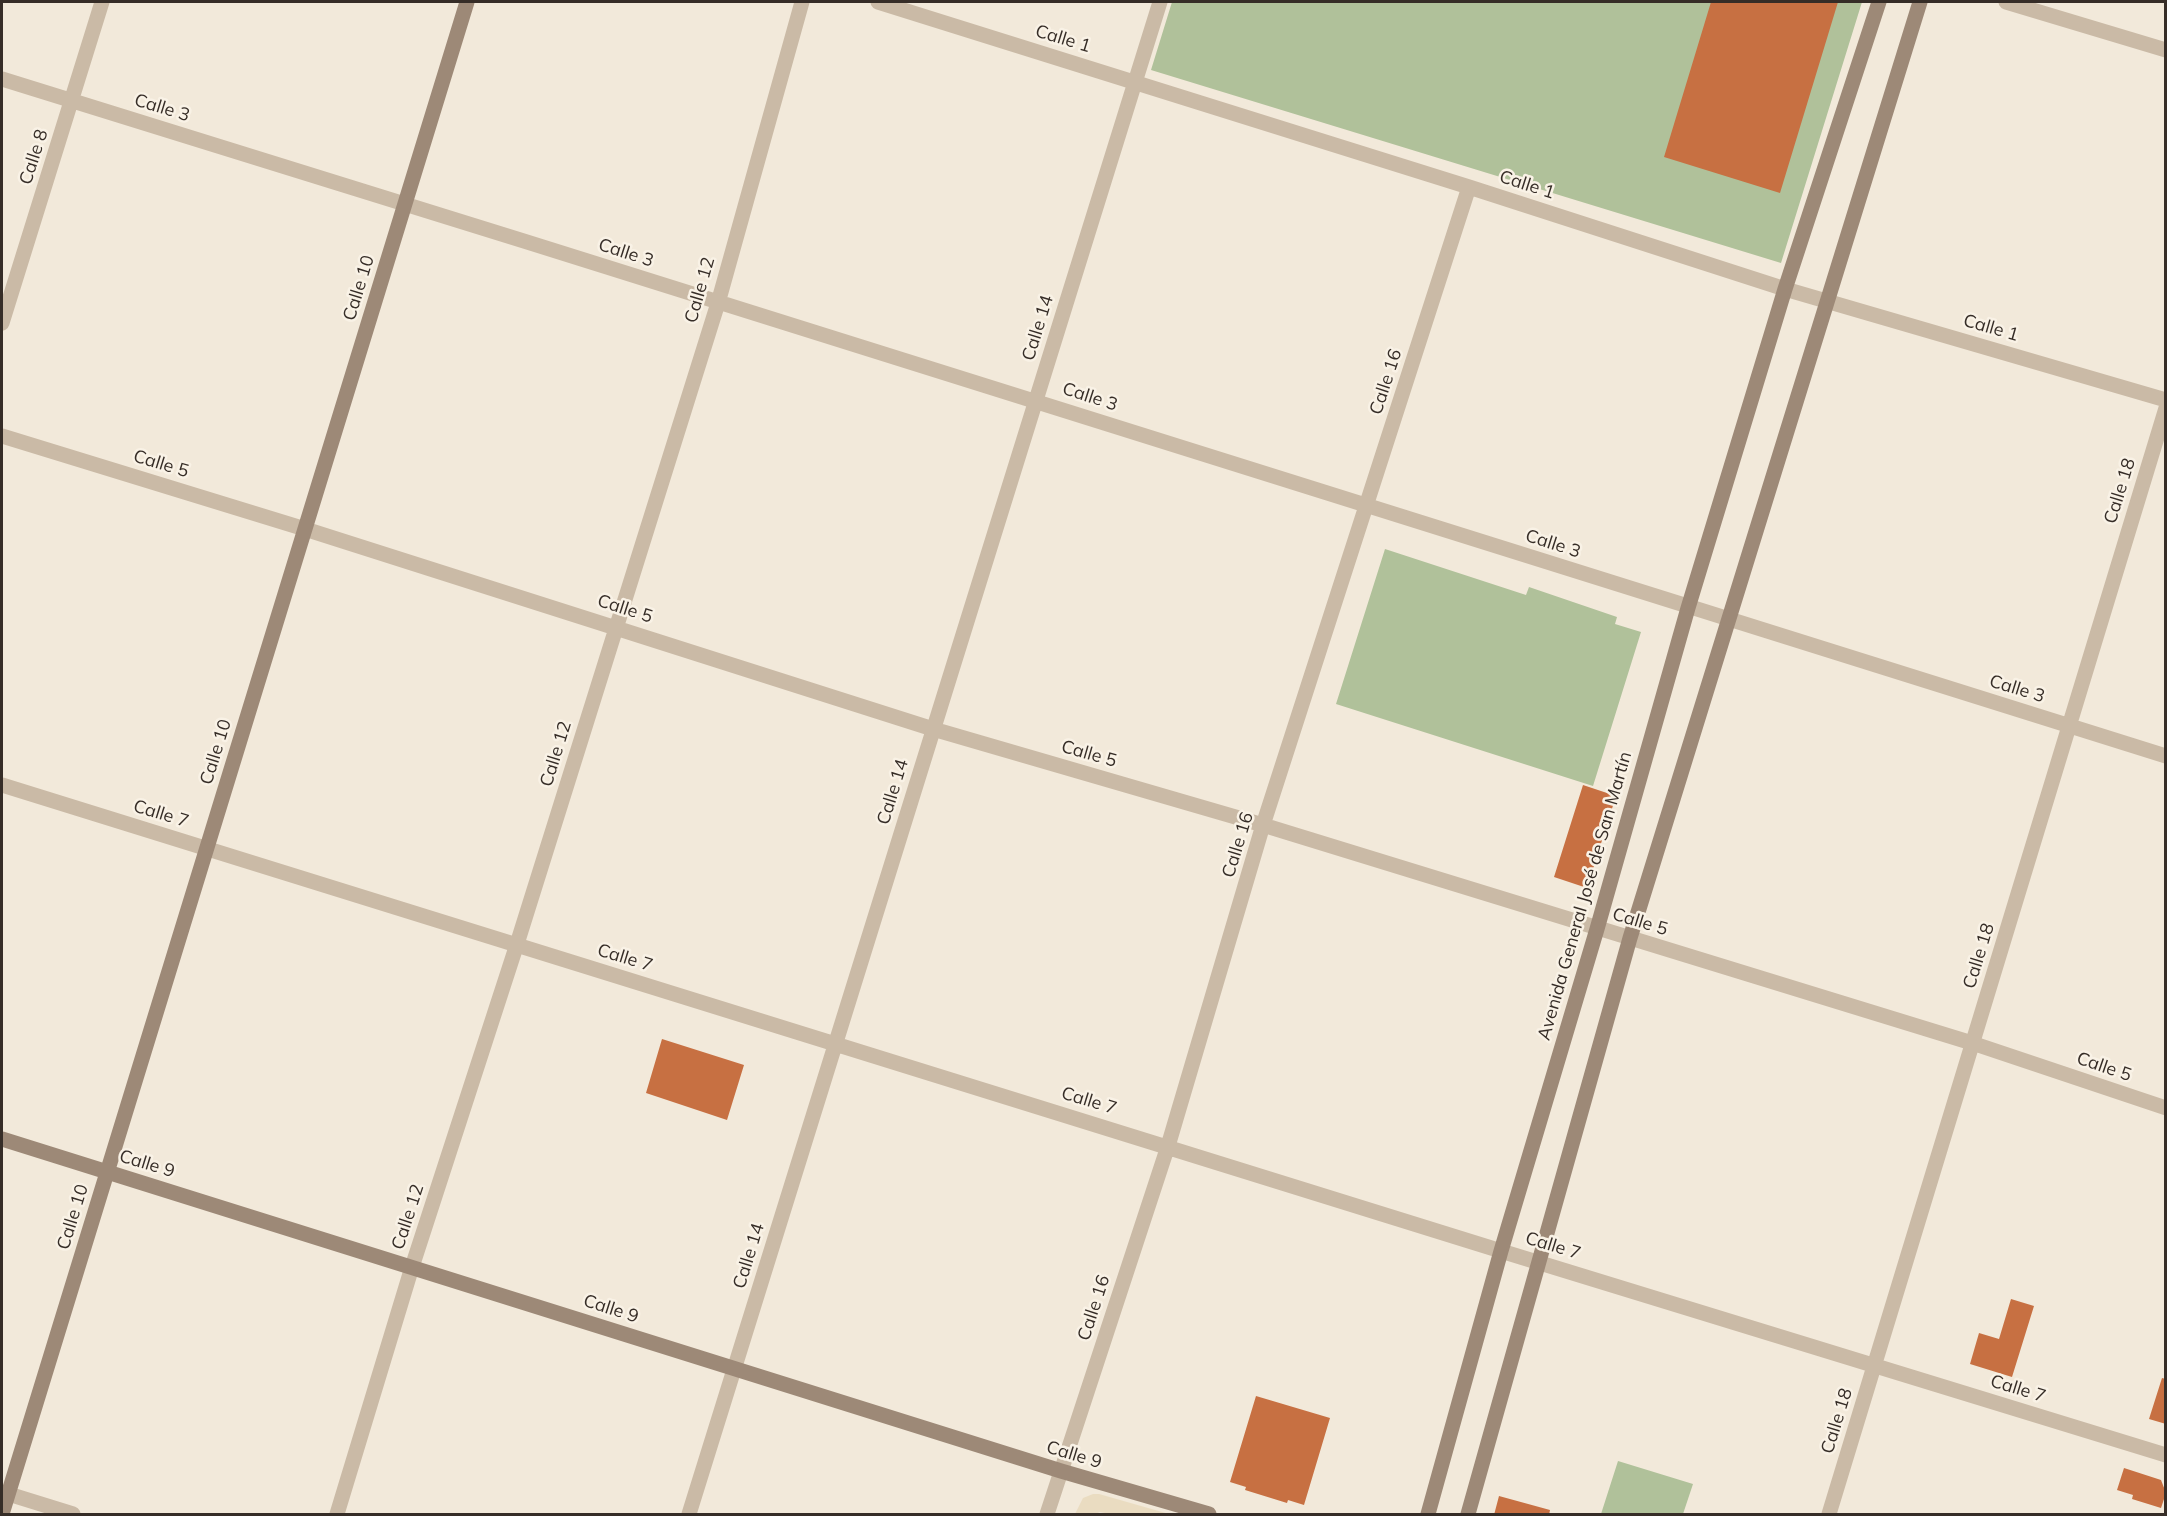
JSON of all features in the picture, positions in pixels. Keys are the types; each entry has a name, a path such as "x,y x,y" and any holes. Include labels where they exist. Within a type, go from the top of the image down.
{"main road":[{"name":"Calle 10","path":"2,1515 5,1493 207,848 467,2"},
{"name":"Avenida General José de San Martín","path":"1428,1515 1501,1251 1597,929 1688,608 1785,289 1879,2"},
{"path":"1468,1515 1630,939 1920,2"},
{"name":"Calle 9","path":"2,1139 1061,1472 1209,1515"}],"street":[{"name":"Calle 8","path":"2,323 102,2"},
{"name":"Calle 12","path":"337,1515 412,1267 517,944 718,303 802,2"},
{"name":"Calle 1","path":"878,2 1469,187 1785,289 2166,400"},
{"name":"Calle 14","path":"689,1515 1160,2"},
{"path":"2006,2 2166,50"},
{"name":"Calle 3","path":"2,79 1036,400 1688,608 2166,756"},
{"name":"Calle 16","path":"1047,1515 1168,1146 1263,825 1469,187"},
{"name":"Calle 18","path":"1829,1515 2166,408"},
{"name":"Calle 5","path":"2,436 305,529 933,729 1263,825 1972,1043 2166,1108"},
{"name":"Calle 7","path":"2,785 1501,1251 2166,1455"},
{"path":"5,1493 74,1515"}],"green space":[{"path":"1172,2 1862,2 1781,263 1151,70"},
{"path":"1385,549 1526,595 1529,587 1617,617 1615,624 1641,632 1593,786 1336,704"},
{"path":"1618,1461 1693,1484 1683,1514 1601,1514"}],"shaded area":[{"path":"1093,1494 1169,1514 1100,1512 1075,1514 1083,1498"}],"building":[{"path":"1711,2 1838,2 1780,193 1664,157"},
{"path":"1583,785 1616,796 1587,888 1554,877"},
{"path":"662,1039 744,1065 727,1120 646,1093"},
{"path":"2011,1299 2034,1306 2012,1377 1970,1364 1979,1333 1999,1339"},
{"path":"2162,1378 2166,1379 2166,1424 2149,1419"},
{"path":"1256,1396 1330,1418 1304,1505 1288,1500 1287,1503 1245,1490 1246,1487 1230,1482"},
{"path":"2124,1468 2161,1480 2166,1493 2161,1508 2132,1499 2133,1495 2117,1490"},
{"path":"1499,1496 1550,1510 1549,1515 1494,1515"}]}
